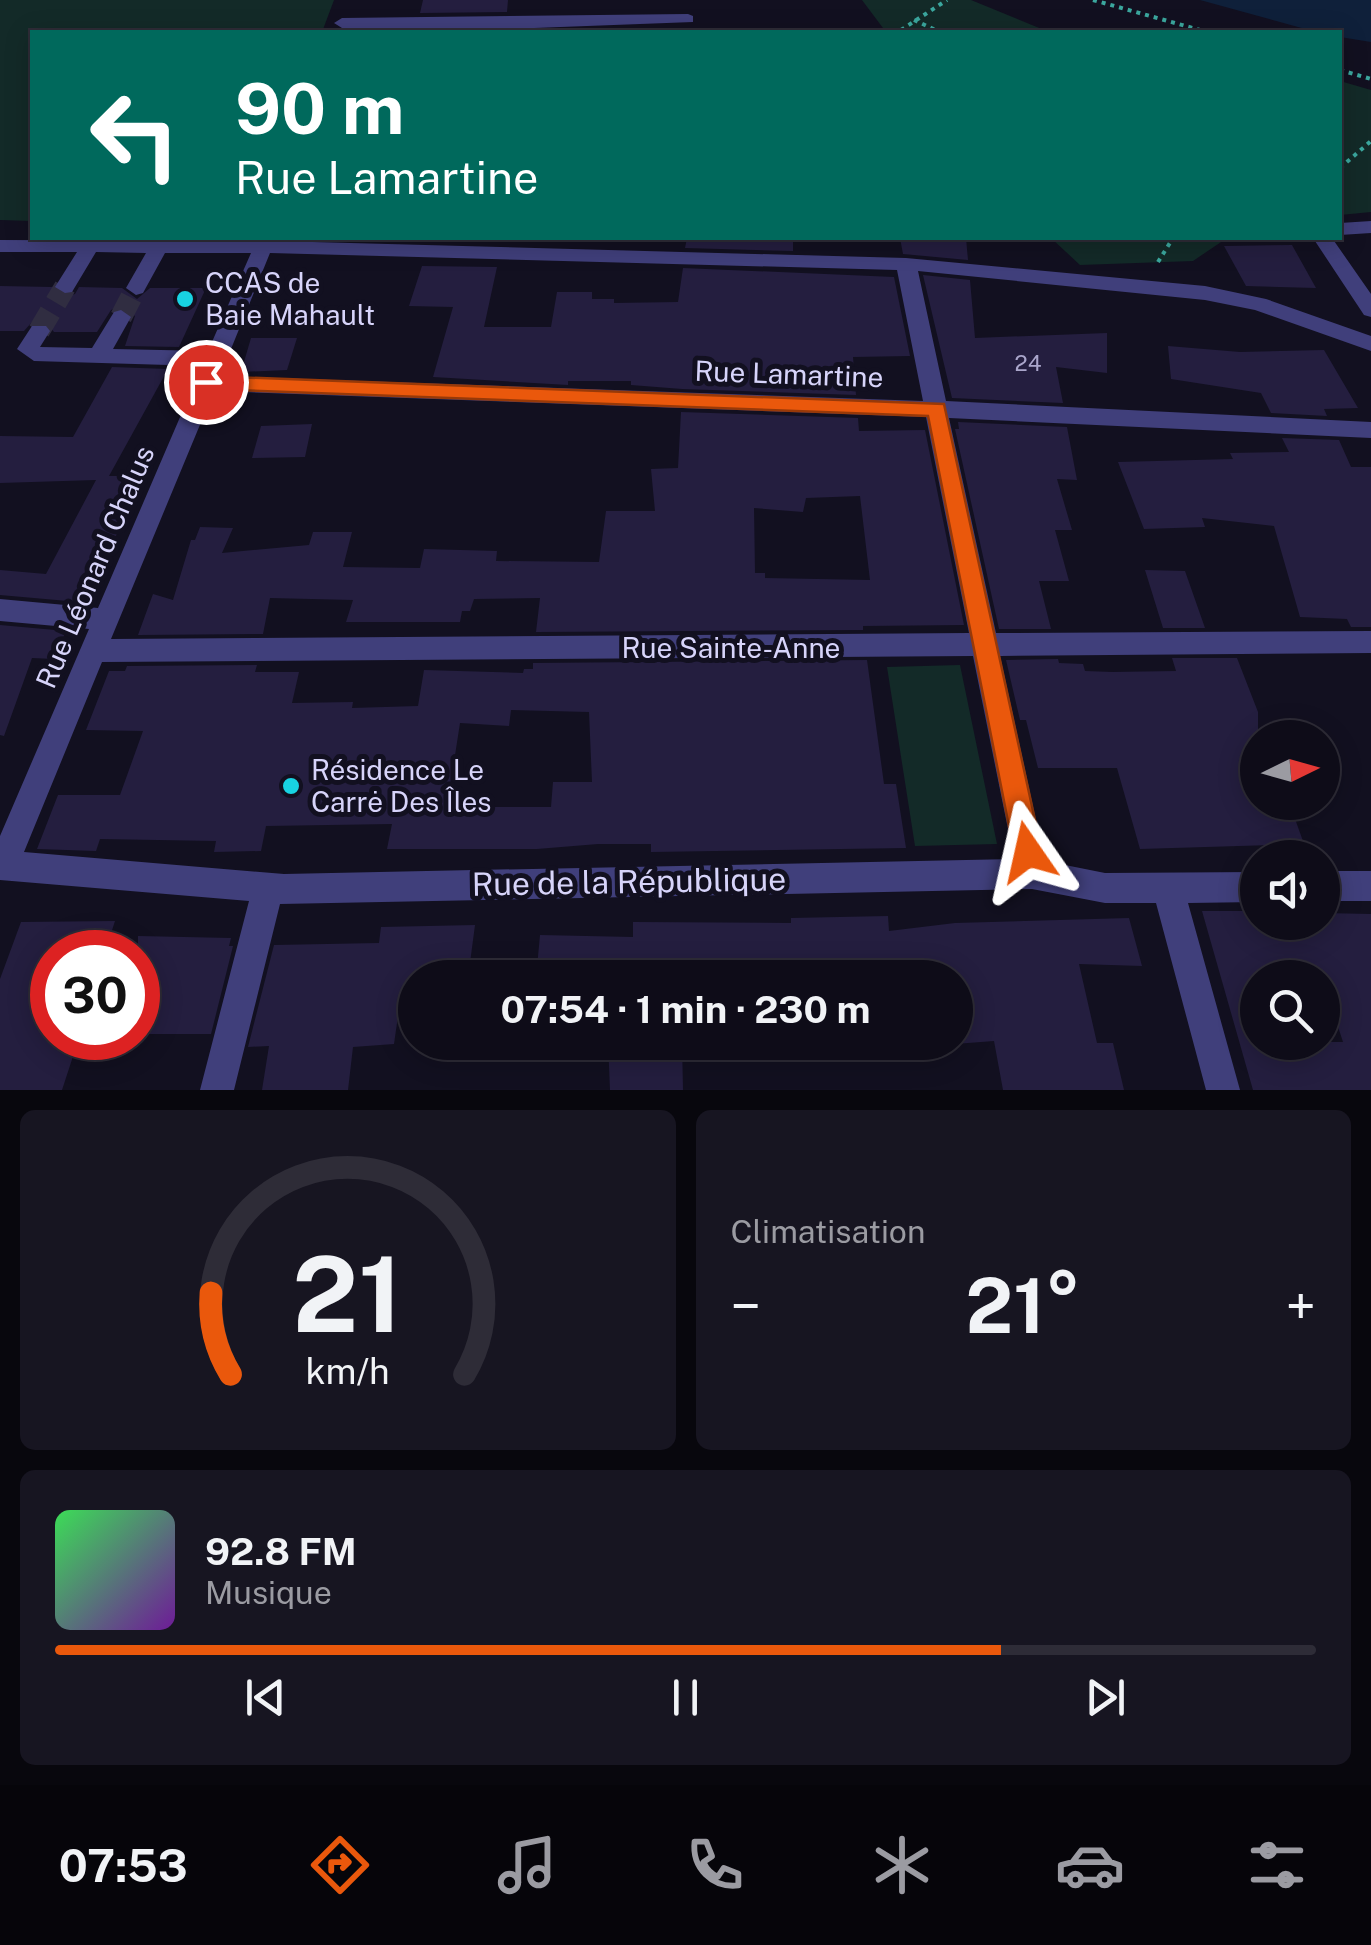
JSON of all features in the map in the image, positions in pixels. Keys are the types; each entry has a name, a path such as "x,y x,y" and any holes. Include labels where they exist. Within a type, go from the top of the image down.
{"street":[{"path":"343,22 507,24 688,19"},
{"path":"1342,228 1371,227"},
{"path":"1323,240 1371,310"},
{"path":"0,246 158,248 265,242 906,264 1205,292 1259,304 1371,344"},
{"name":"Rue Léonard Chalus","path":"2,865 265,242"},
{"path":"65,287 89,248"},
{"path":"136,288 158,248"},
{"path":"906,264 1032,874"},
{"path":"99,354 120,317"},
{"name":"Rue Lamartine","path":"39,331 28,349 34,354 99,354 211,371 1371,430"},
{"path":"0,610 104,620"},
{"name":"Rue Sainte-Anne","path":"90,651 1371,642"},
{"name":"Rue de la République","path":"2,865 268,888 1032,874 1104,888 1240,887"},
{"path":"1340,886 1371,886"},
{"path":"217,1090 268,888"},
{"path":"1168,888 1223,1090"}],"path":[{"path":"901,30 947,0"},
{"path":"1093,0 1201,30"},
{"path":"914,20 936,30"},
{"path":"1342,71 1371,79"},
{"path":"1342,166 1371,141"}],"green space":[{"path":"0,0 334,0 323,30 30,30 30,221 0,220"},
{"path":"862,0 971,0 1044,30 884,30"},
{"path":"1342,82 1371,90 1371,212 1342,215"},
{"path":"1053,240 1224,240 1193,261 1080,265"},
{"path":"960,665 997,844 915,846 887,667"}],"water":[{"path":"1200,0 1371,0 1371,42 1342,37 1342,30 1309,30"}],"building":[{"path":"423,0 508,0 507,12 420,13"},
{"path":"687,240 793,240 793,251 685,248"},
{"path":"900,240 966,240 968,260 903,254"},
{"path":"1292,245 1316,288 1246,286 1224,246"},
{"path":"422,266 497,267 484,327 551,327 557,292 592,292 592,299 614,299 614,303 678,302 683,268 894,277 910,356 853,357 856,395 682,389 631,385 631,381 568,381 568,385 433,377 453,307 409,306"},
{"path":"923,275 970,280 975,338 1107,333 1107,373 1056,367 1063,403 952,398"},
{"path":"0,286 52,287 66,297 75,294 79,287 122,288 137,299 150,288 206,288 179,347 125,346 135,316 120,306 111,310 97,332 54,332 46,322 32,322 24,331 0,331"},
{"path":"251,338 297,338 287,370 241,372"},
{"path":"1168,346 1240,352 1324,350 1358,408 1324,409 1327,416 1271,413 1261,393 1171,379"},
{"path":"112,367 168,369 109,476 138,476 123,508 130,509 109,549 104,547 79,602 0,595 0,570 46,574 96,480 0,483 0,436 73,437"},
{"path":"681,412 858,418 859,431 925,430 964,625 863,626 863,630 536,632 540,598 474,599 470,611 462,611 460,622 346,622 353,600 270,598 263,634 138,635 153,594 173,600 191,540 195,540 200,527 233,528 222,553 309,545 313,532 352,532 343,567 420,568 424,549 497,551 496,561 599,562 606,511 655,511 651,469 678,468","holes":["860,496 870,580 765,578 765,573 755,573 754,508 803,512 806,498"]},
{"path":"958,422 1067,427 1077,480 1057,479 1072,530 1055,530 1069,581 1039,581 1051,629 999,629 955,429 959,429"},
{"path":"312,424 305,457 252,458 261,426"},
{"path":"1282,438 1339,440 1351,467 1371,467 1371,627 1351,627 1347,619 1300,617 1274,526 1202,518 1205,527 1144,529 1118,462 1233,459 1230,453 1289,452"},
{"path":"1145,570 1185,571 1205,628 1163,628"},
{"path":"0,625 66,631 54,659 32,658 4,736 0,735"},
{"path":"1172,658 1237,658 1258,712 1258,720 1240,720 1240,820 1295,820 1303,840 1240,840 1240,846 1140,849 1117,768 1038,768 1026,720 1020,720 1006,660 1058,659 1059,663 1083,664 1085,671 1176,671"},
{"path":"867,660 884,784 896,784 906,848 651,852 651,844 598,844 537,849 387,849 392,824 266,826 261,851 214,852 216,841 100,839 96,851 37,849 58,795 120,795 143,731 86,730 109,671 125,671 127,666 257,665 255,672 299,672 292,703 353,702 352,708 418,706 424,670 523,673 524,669 533,669 533,663","holes":["511,710 589,712 592,782 553,782 551,807 447,807 460,723 509,726"]},
{"path":"1202,911 1240,911 1240,940 1340,940 1340,913 1371,914 1371,1090 1253,1090 1244,1060 1340,1060 1340,960 1240,960 1240,1044"},
{"path":"888,916 889,931 955,923 1129,918 1142,966 1079,964 1097,1043 1113,1043 1124,1090 1003,1090 994,1041 973,1043 973,960 538,960 540,935 633,937 633,922 791,923 791,918"},
{"path":"115,921 112,930 30,930 30,1060 72,1060 62,1090 0,1090 0,979 21,922"},
{"path":"475,925 470,960 398,960 394,1044 353,1047 348,1090 262,1090 269,1046 248,1047 274,945 379,943 381,927"},
{"path":"160,936 231,938 229,946 233,946 211,1034 160,1034"},
{"path":"609,1060 682,1060 683,1090 610,1090"}],"tunnel":[{"path":"39,331 65,287"},
{"path":"121,317 136,288"}],"place":[{"name":"CCAS de Baie Mahault","path":"185,299"},
{"name":"Résidence Le Carrė Des Îles","path":"291,786"}],"route":[{"path":"206,382 937,409 1028,852"}]}
